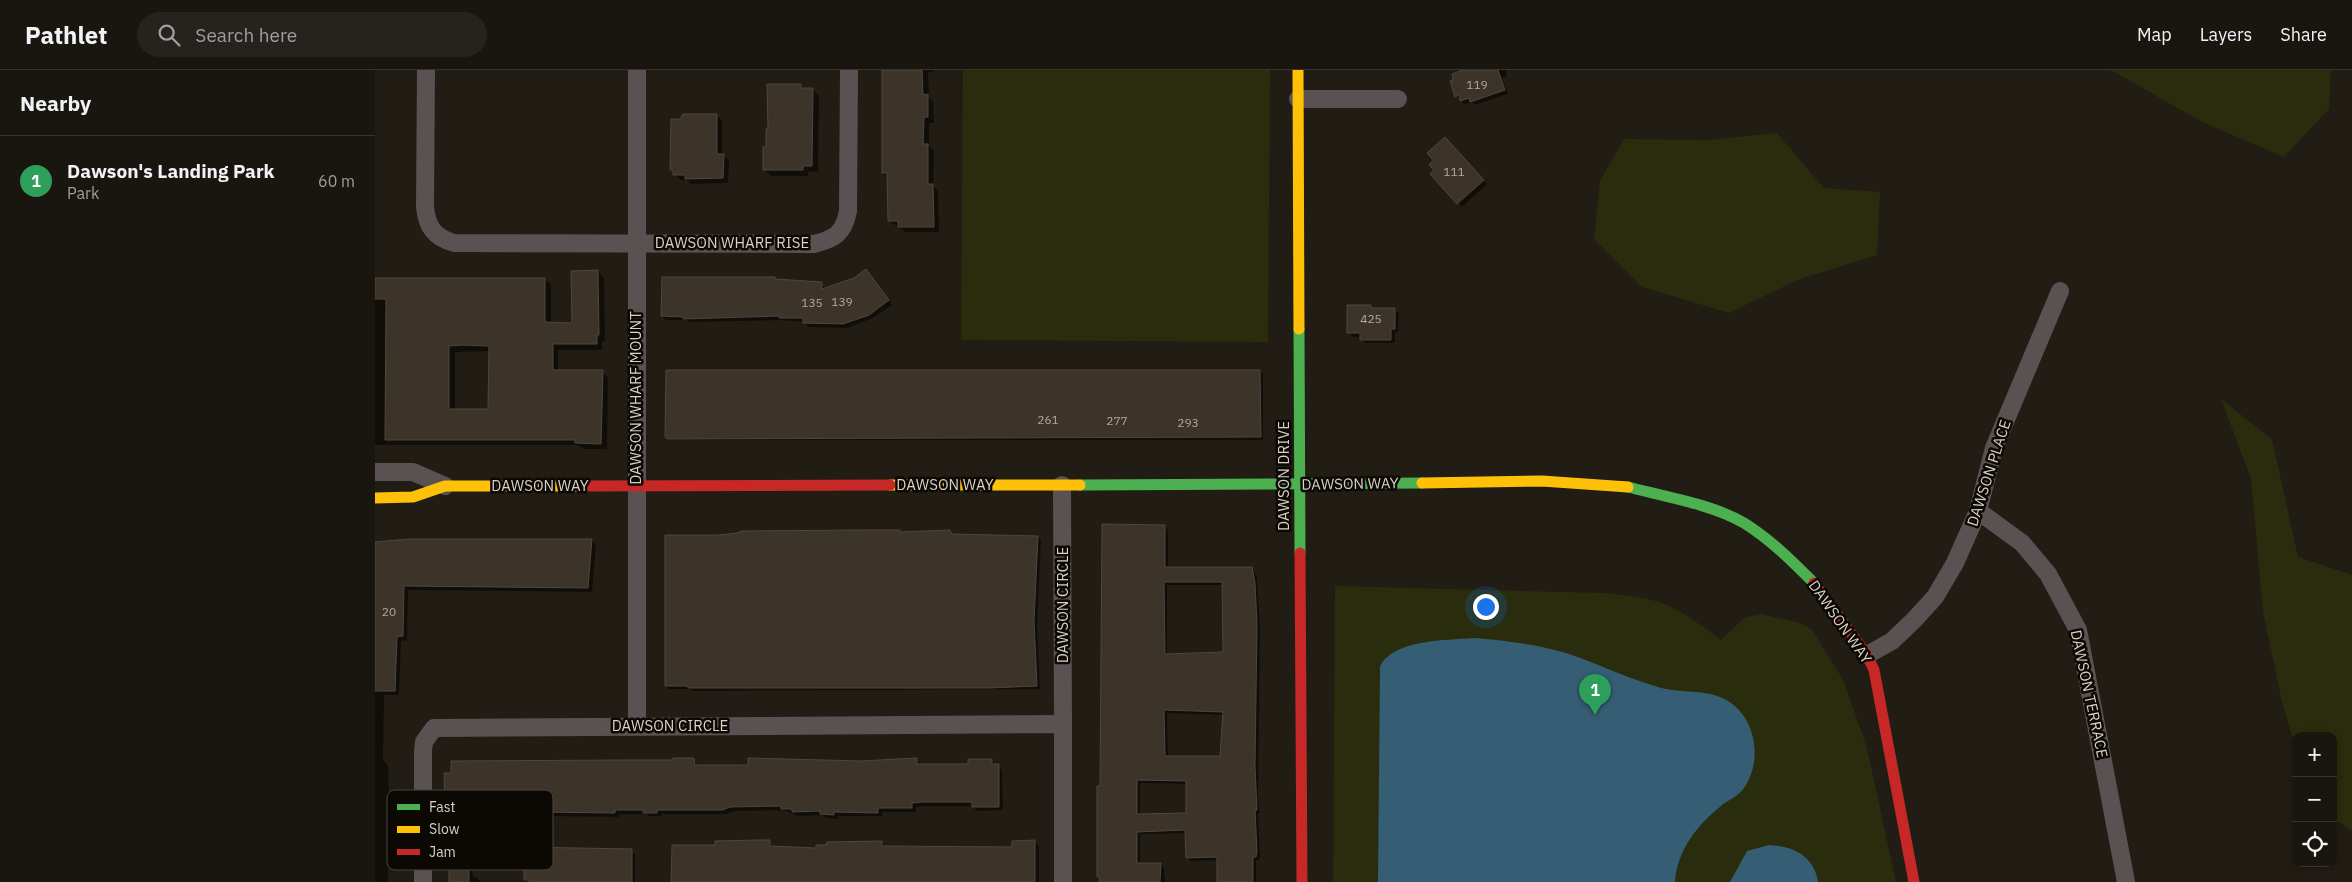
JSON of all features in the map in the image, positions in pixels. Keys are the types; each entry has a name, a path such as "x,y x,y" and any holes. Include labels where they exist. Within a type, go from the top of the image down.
{"street":[{"name":"DAWSON WHARF RISE","path":"426,70 425,207 427,221 433,233 442,240 454,243 815,244 838,236 845,224 848,211 849,70"},
{"name":"DAWSON WHARF MOUNT","path":"637,70 635,485 637,509 637,726"},
{"name":"DAWSON DRIVE","path":"1298,70 1302,882"},
{"path":"1298,99 1398,98"},
{"name":"DAWSON PLACE","path":"1867,655 1891,640 1914,620 1935,597 1955,563 1978,511 1994,448 2060,291"},
{"name":"DAWSON WAY","path":"375,472 413,472 445,486"},
{"name":"DAWSON WAY","path":"375,498 413,497 445,486 1299,485 1542,481 1623,486 1690,502 1744,523 1784,554 1816,584 1867,655 1874,670 1914,882"},
{"name":"DAWSON CIRCLE","path":"1062,485 1063,882"},
{"name":"DAWSON TERRACE","path":"1978,511 2022,543 2048,574 2078,630 2126,882"},
{"name":"DAWSON CIRCLE","path":"423,790 424,742 434,728 1063,724"}],"green space":[{"path":"963,70 1270,70 1268,342 961,340"},
{"path":"2111,70 2331,70 2329,109 2284,157 2200,121"},
{"path":"1777,133 1824,188 1880,192 1877,255 1800,279 1729,313 1642,287 1594,239 1600,181 1624,139 1709,140"},
{"path":"2221,399 2272,439 2298,557 2352,575 2352,831 2337,821 2337,732 2292,732 2292,736 2282,702 2263,612 2251,479"},
{"path":"1335,586 1603,593 1627,596 1650,600 1672,607 1694,620 1721,640 1745,617 1761,614 1801,623 1812,630 1844,681 1867,748 1896,882 1333,882"}],"water":[{"path":"1476,638 1544,647 1578,657 1658,687 1711,694 1728,701 1738,709 1745,718 1754,741 1755,753 1750,777 1742,791 1712,813 1696,830 1684,849 1675,882 1378,882 1380,667 1386,658 1396,651 1409,646 1437,641"},
{"path":"1769,845 1794,850 1801,854 1812,865 1818,882 1730,882 1747,851"}],"building":[{"path":"882,70 922,70 923,95 928,94 928,117 924,117 923,144 928,144 928,184 933,184 934,227 898,227 898,221 888,221 887,173 882,173"},
{"path":"1463,70 1498,70 1505,90 1470,102 1469,98 1460,101 1459,95 1455,97 1450,81 1453,80 1452,74"},
{"path":"767,84 801,84 801,88 813,88 812,166 803,166 803,170 763,170 763,147 766,147 766,129 768,129"},
{"path":"683,114 717,114 717,154 724,154 723,178 685,179 685,175 673,175 673,170 670,170 671,119 680,119"},
{"path":"1445,137 1484,180 1457,204 1430,174 1434,170 1429,165 1433,160 1427,153"},
{"path":"866,269 889,300 869,315 843,324 803,323 803,318 779,318 779,316 683,319 683,317 661,316 662,277 775,277 775,279 822,282 822,289 854,278"},
{"path":"598,270 599,335 597,335 597,344 553,344 553,370 603,370 601,444 575,443 575,440 385,440 386,301 385,299 375,299 375,278 545,278 545,322 572,323 571,271","holes":["449,346 489,346 488,409 449,409"]},
{"path":"1347,305 1395,308 1395,329 1391,329 1391,340 1360,340 1360,333 1347,333"},
{"path":"666,370 1260,370 1261,437 668,439 665,437"},
{"path":"1102,524 1165,525 1165,567 1252,567 1255,583 1257,625 1255,766 1257,810 1255,810 1257,852 1256,857 1253,857 1253,882 1217,882 1217,857 1186,858 1185,830 1137,832 1137,863 1161,863 1160,882 1099,882 1100,877 1097,877 1097,786 1100,786","holes":["1164,582 1222,582 1223,652 1165,654","1164,710 1223,712 1220,756 1165,756","1137,780 1186,781 1186,813 1137,814"]},
{"path":"900,530 900,532 950,530 952,534 1038,536 1034,621 1037,686 989,688 688,688 688,686 665,686 665,535 718,535 741,531"},
{"path":"409,539 592,539 588,588 404,586 403,636 397,637 395,691 375,691 375,542"},
{"path":"673,758 694,758 695,765 748,765 748,758 861,761 917,758 917,764 968,764 968,759 992,759 992,764 999,764 999,807 972,807 972,802 922,802 912,803 912,808 878,808 878,813 834,812 834,815 820,814 820,811 792,812 792,809 781,809 781,806 730,807 722,810 657,810 657,813 643,813 643,810 615,810 615,813 553,812 553,790 444,790 444,773 451,773 451,761 673,760"},
{"path":"770,840 770,846 816,848 816,845 826,845 827,842 882,841 882,846 1012,847 1012,841 1035,840 1035,882 671,882 672,845 715,845 715,841"},
{"path":"553,848 632,849 632,882 529,882 529,880 524,880 524,870 553,870"},
{"path":"449,870 469,870 469,882 449,882"}],"traffic: fast":[{"path":"1299,329 1300,553"},
{"path":"1080,485 1422,483"},
{"path":"1628,487 1718,511 1744,523 1772,543 1814,583"}],"traffic: slow":[{"path":"1298,70 1299,329"},
{"path":"1422,483 1542,481 1628,487"},
{"path":"890,485 1080,485"},
{"path":"375,498 413,497 445,486 582,486"}],"traffic: jam":[{"path":"582,486 890,485"},
{"path":"1300,553 1302,882"},
{"path":"1814,583 1867,655 1874,670 1914,882"}],"place":[{"name":"Dawson's Landing Park","path":"1595,715"}]}
